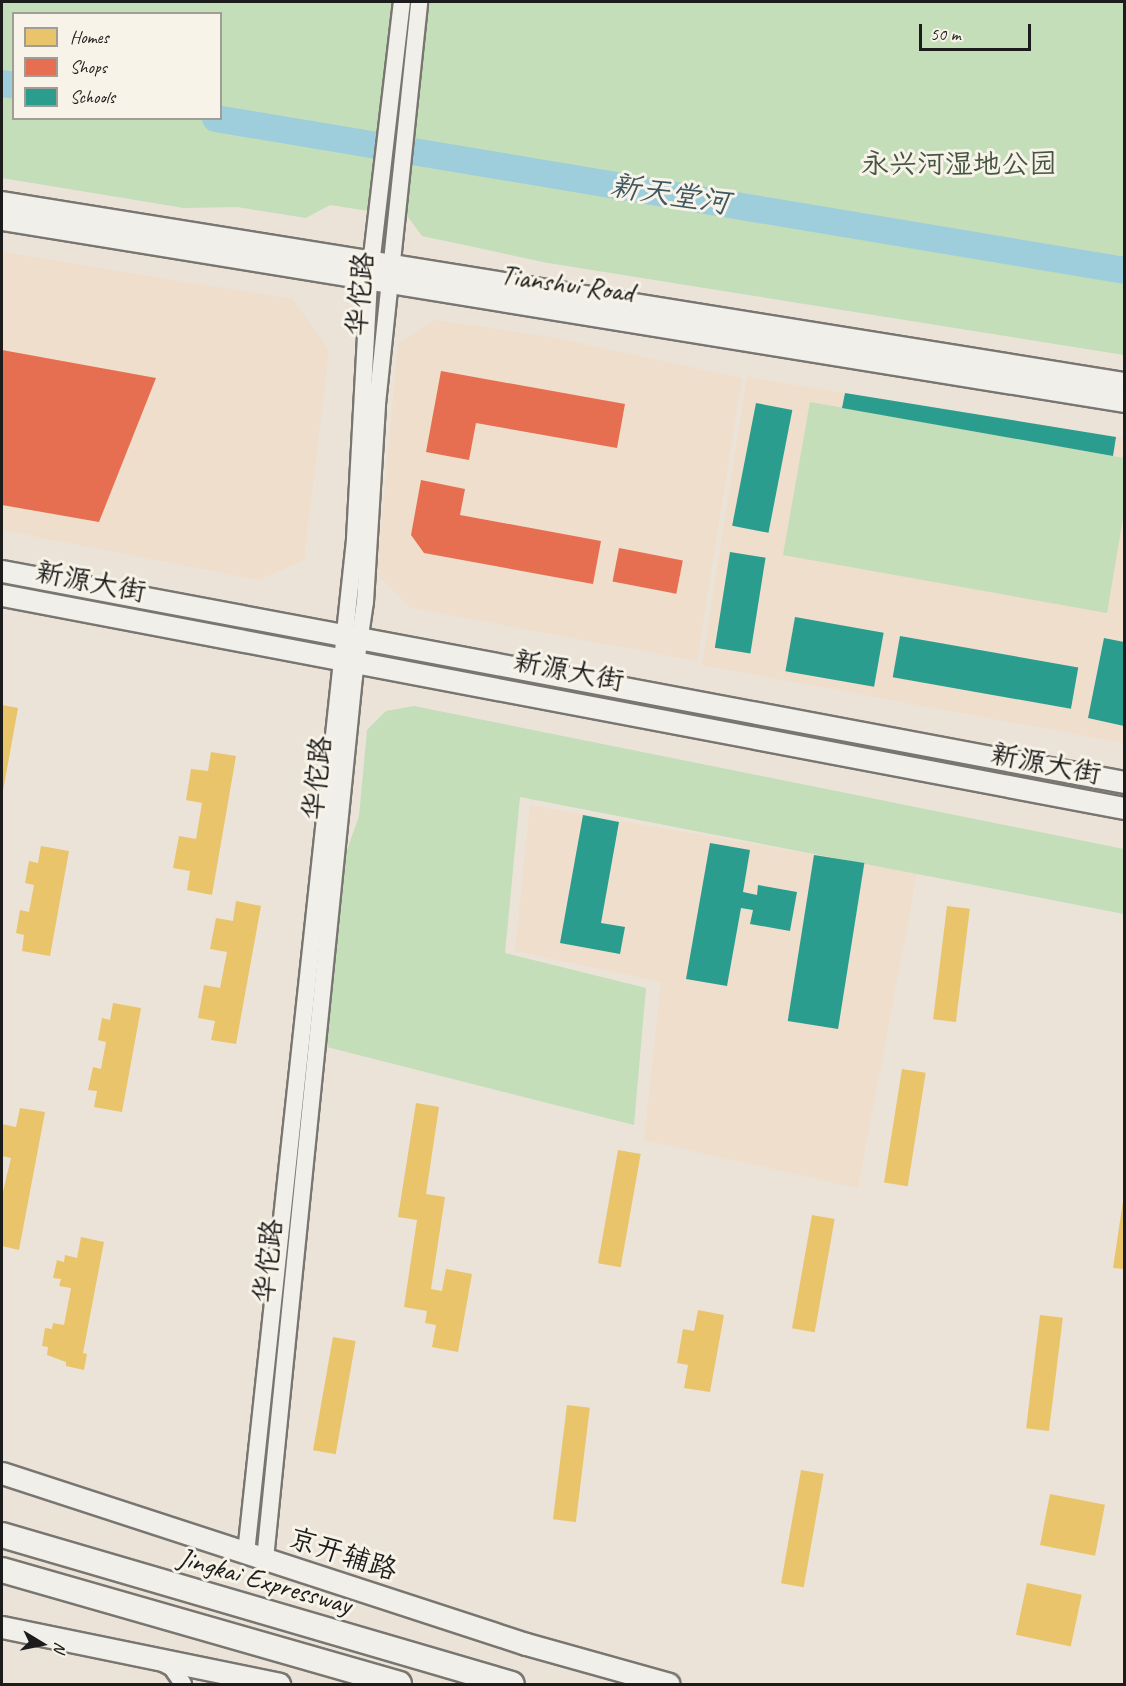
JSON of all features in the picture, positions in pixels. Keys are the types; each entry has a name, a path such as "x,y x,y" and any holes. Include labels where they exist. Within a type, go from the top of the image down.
{"highway":[{"path":"2,1525 46,1548"},
{"name":"Jingkai Expressway","path":"2,1535 512,1684"},
{"path":"2,1570 399,1684"}],"main road":[{"name":"Tianshui Road","path":"2,202 1125,384"},
{"name":"Tianshui Road","path":"2,220 379,284 1125,402"},
{"name":"新源大街","path":"2,571 1125,782"},
{"name":"新源大街","path":"2,595 1125,808"},
{"name":"京开辅路","path":"2,1473 526,1644 669,1684"},
{"path":"2,1627 150,1656 250,1681 279,1684"}],"street":[{"name":"华佗路","path":"381,262 396,207 402,2"},
{"name":"华佗路","path":"256,1556 352,638 381,262 378,203 419,2"},
{"path":"150,1656 172,1668 183,1684"}],"shaded area":[{"path":"2,252 292,299 329,350 304,560 259,580 2,530"},
{"path":"435,320 551,337 742,378 697,661 411,608 377,574 398,344"},
{"path":"747,377 1124,438 1124,743 702,665"},
{"path":"530,805 917,873 858,1188 644,1140 661,982 515,951"}],"green space":[{"name":"永兴河湿地公园","path":"2,2 1124,2 1124,355 548,263 422,236 408,217 330,205 306,218 237,207 184,208 2,178"},
{"path":"810,402 1124,458 1124,512 1107,613 783,555"},
{"path":"414,706 1124,849 1124,914 520,797 505,953 646,988 634,1125 319,1045 334,887 359,816 367,730 386,711"}],"building: Homes":[{"path":"2,705 18,708 3,791 2,791"},
{"path":"211,752 236,756 212,895 187,890 190,871 173,868 179,836 196,839 202,803 186,800 191,769 208,771"},
{"path":"41,846 69,851 50,956 22,951 24,935 16,933 20,910 29,912 34,885 25,883 29,861 38,863"},
{"path":"236,901 261,906 236,1044 211,1040 215,1021 198,1018 204,985 220,988 227,952 210,949 216,918 233,921"},
{"path":"947,906 970,909 956,1022 933,1019"},
{"path":"113,1003 141,1008 122,1112 94,1107 97,1091 88,1090 93,1067 101,1069 106,1042 98,1040 102,1018 110,1020"},
{"path":"902,1069 926,1073 908,1186 884,1183"},
{"path":"416,1103 439,1107 426,1194 445,1197 431,1289 442,1291 446,1269 472,1274 458,1352 432,1347 436,1325 425,1323 427,1311 404,1307 417,1220 398,1217"},
{"path":"20,1108 45,1112 19,1250 2,1246 2,1196 11,1158 2,1156 2,1124 16,1127"},
{"path":"618,1150 641,1154 621,1267 598,1263"},
{"path":"1124,1202 1124,1269 1113,1268"},
{"path":"812,1215 835,1219 815,1332 792,1328"},
{"path":"81,1237 104,1242 83,1353 87,1354 84,1370 66,1366 66,1362 47,1355 48,1347 42,1346 45,1328 52,1329 53,1323 64,1325 71,1288 59,1286 61,1279 53,1278 57,1260 64,1262 65,1255 77,1258"},
{"path":"698,1310 724,1315 710,1392 684,1388 688,1365 677,1363 683,1329 694,1331"},
{"path":"1040,1315 1063,1318 1049,1431 1026,1428"},
{"path":"333,1337 356,1341 336,1454 313,1450"},
{"path":"567,1405 590,1408 576,1522 553,1519"},
{"path":"801,1470 824,1474 804,1587 781,1583"},
{"path":"1050,1494 1105,1505 1095,1556 1040,1545"},
{"path":"1027,1583 1082,1595 1071,1646 1016,1635"}],"building: Shops":[{"path":"2,350 156,378 99,522 2,505"},
{"path":"441,371 625,404 617,448 476,423 469,460 426,452"},
{"path":"421,480 465,489 460,515 601,541 593,584 424,553 411,535"},
{"path":"619,548 683,560 676,594 613,581"}],"building: Schools":[{"path":"845,393 1116,437 1113,456 842,408"},
{"path":"756,403 792,410 768,533 732,526"},
{"path":"730,552 766,558 750,653 715,648"},
{"path":"795,617 884,633 874,687 785,671"},
{"path":"900,636 1078,667 1071,709 893,677"},
{"path":"1104,638 1124,642 1124,726 1088,718"},
{"path":"583,815 619,822 601,923 625,927 620,954 560,943"},
{"path":"710,843 750,850 743,892 757,895 758,885 797,892 790,931 750,924 753,910 741,908 727,986 686,979"},
{"path":"814,855 864,863 838,1029 788,1021"}],"waterway":[{"name":"新天堂河","path":"2,83 12,85"},
{"name":"新天堂河","path":"222,119 1124,270"}]}
